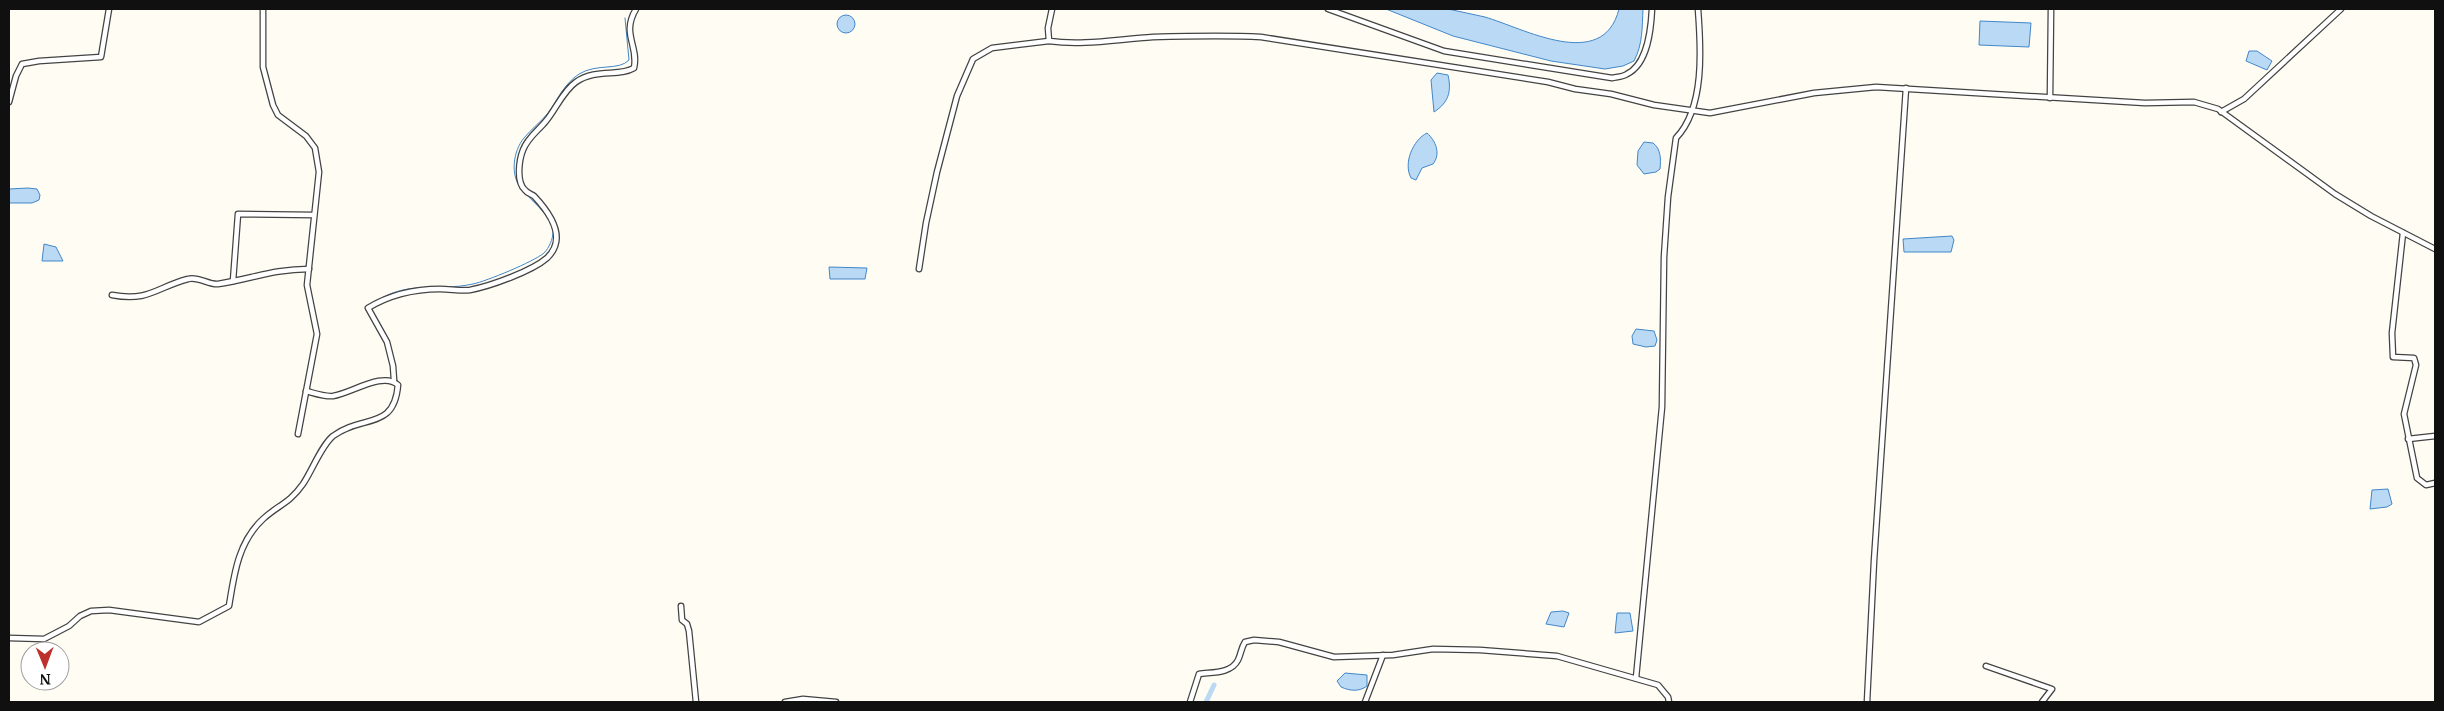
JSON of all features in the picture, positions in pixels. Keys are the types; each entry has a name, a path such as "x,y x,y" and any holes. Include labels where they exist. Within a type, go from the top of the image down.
{"street":[{"path":"9,102 16,76 22,64 101,57 109,9"},
{"path":"263,9 262,67 273,105 278,115 306,136 315,148 319,172 307,285 317,334 298,434"},
{"path":"9,638 44,639 69,626 80,616 92,611 109,610 199,622 229,606 235,567 247,539 263,519 288,503 303,484 332,437 367,420 385,416 392,410 397,398 398,385 394,380 394,366 387,342 368,308 386,297 399,294 437,289 471,290 541,262 556,247 558,235 547,210 533,195 524,190 521,183 520,160 523,150 527,140 545,122 575,83 593,74 626,71 634,68 629,38 632,16 636,9"},
{"path":"1049,41 1048,28 1052,9"},
{"path":"1328,9 1444,51 1612,78 1627,75 1638,65 1645,50 1652,9"},
{"path":"1636,678 1662,407 1664,257 1668,197 1676,138 1682,132 1695,106 1699,64 1698,9"},
{"path":"2050,98 2051,9"},
{"path":"2221,112 2244,99 2341,9"},
{"path":"919,269 926,223 937,172 957,96 973,59 992,48 1049,41 1083,42 1152,37 1261,37 1548,82 1575,89 1611,94 1654,105 1710,113 1814,94 1876,87 2145,103 2194,102 2221,112 2334,194 2403,233 2420,239 2435,249"},
{"path":"1867,702 1874,561 1906,88"},
{"path":"233,281 238,214 314,215"},
{"path":"2403,233 2392,333 2393,357 2414,358 2416,365 2404,414 2408,439 2417,478 2426,485 2435,483"},
{"path":"112,295 130,299 158,292 190,278 216,284 288,269 309,269"},
{"path":"306,391 331,396 381,378 394,380"},
{"path":"2408,439 2435,436"},
{"path":"682,606 682,620 687,624 689,632 696,702"},
{"path":"1190,702 1198,674 1230,669 1238,660 1240,650 1245,642 1254,640 1279,642 1334,657 1383,655 1433,649 1480,650 1557,656 1658,685 1668,697 1669,702"},
{"path":"1366,702 1383,655"},
{"path":"1986,666 2052,689 2042,702"},
{"path":"784,702 803,698 836,702"}],"water":[{"path":"1386,9 1448,9 1485,17 1540,36 1580,43 1597,39 1610,28 1619,9 1643,9 1641,42 1634,61 1623,66 1605,69 1551,61 1453,36"},
{"path":"842,15 850,15 855,20 853,31 842,33 837,28 837,20"},
{"path":"1980,21 2031,23 2029,47 1979,45"},
{"path":"2249,51 2257,51 2272,61 2267,70 2246,61"},
{"path":"1437,73 1448,75 1449,92 1443,105 1434,112 1431,80"},
{"path":"1427,133 1435,144 1437,156 1433,164 1422,168 1416,180 1411,178 1409,172 1409,159 1417,141"},
{"path":"1644,142 1653,143 1659,151 1660,169 1656,172 1644,174 1637,165 1638,151"},
{"path":"9,189 37,189 40,195 39,200 32,203 9,203"},
{"path":"1952,236 1954,240 1951,252 1904,252 1903,239"},
{"path":"44,244 56,247 63,261 42,261"},
{"path":"829,267 867,268 865,279 830,279"},
{"path":"1636,329 1654,331 1657,340 1655,346 1646,347 1633,344 1632,336"},
{"path":"2388,489 2392,504 2387,507 2370,509 2372,490"},
{"path":"1563,611 1569,613 1564,627 1546,624 1551,612"},
{"path":"1617,613 1630,613 1633,631 1615,633"},
{"path":"1345,673 1367,675 1367,686 1354,690 1341,687 1337,681"}],"waterway":[{"path":"521,188 515,177 514,170 515,156 520,143 548,113 565,87 579,74 586,71 620,65 629,60 625,18"},
{"path":"373,303 399,291 423,287 460,286 480,282 520,266 544,253 548,249 551,240 552,226 543,212 527,195"},
{"path":"366,309 384,342"},
{"path":"1206,702 1214,685"}]}
